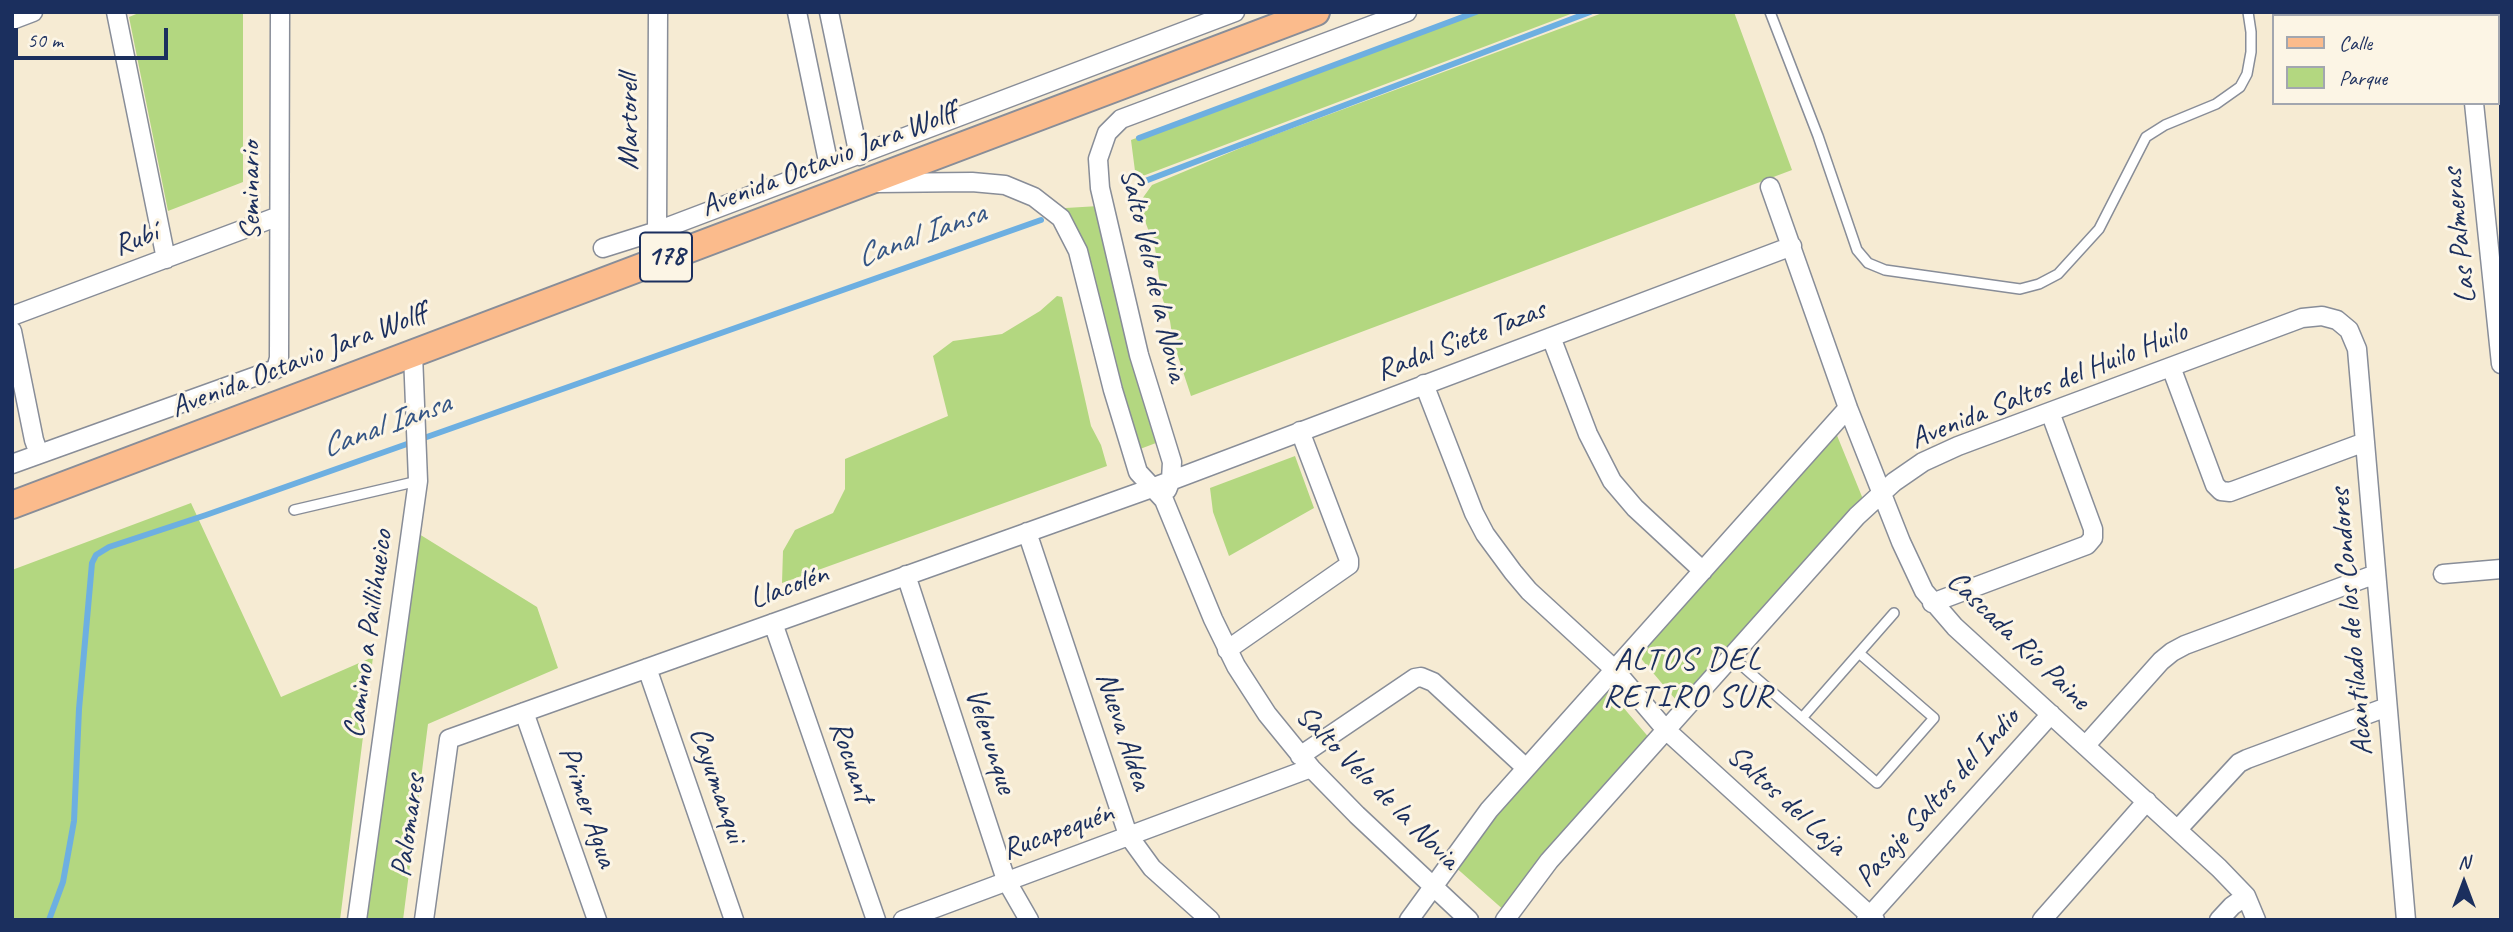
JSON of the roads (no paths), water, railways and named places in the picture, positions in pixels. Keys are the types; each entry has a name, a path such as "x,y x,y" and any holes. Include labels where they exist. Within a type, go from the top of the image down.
{"main road":[{"name":"Avenida Octavio Jara Wolff","path":"14,504 1316,12"}],"street":[{"path":"12,20 33,12"},
{"path":"116,12 166,259"},
{"name":"Seminario","path":"276,369 279,358 280,12"},
{"name":"Martorell","path":"657,231 658,12"},
{"path":"797,12 828,166"},
{"path":"829,12 859,156"},
{"name":"Avenida Octavio Jara Wolff","path":"603,248 657,231 859,156 1235,12"},
{"name":"Salto Velo de la Novia","path":"1154,492 1171,480 1172,462 1142,368 1100,188 1098,159 1107,133 1121,119 1407,12"},
{"name":"Las Palmeras","path":"2474,105 2492,197 2501,364"},
{"name":"Salto Velo de la Novia","path":"859,183 972,182 1005,185 1041,201 1061,218 1074,240 1080,259 1112,390 1139,472 1154,492 1227,650 1257,701 1305,762 1469,920"},
{"name":"Cascada Río Paine","path":"1770,187 1849,408 1908,559 1932,603 1955,627 2178,829 2246,896 2256,920"},
{"name":"Rubí","path":"12,316 279,216"},
{"name":"Radal Siete Tazas","path":"1171,480 1792,246"},
{"name":"Avenida Saltos del Huilo Huilo","path":"1505,920 1549,861 1857,516 1882,492 1914,468 1943,452 2302,318 2330,317 2343,324"},
{"name":"Acantilado de los Condores","path":"2343,324 2357,349 2406,920"},
{"path":"12,331 39,454"},
{"path":"1551,337 1584,426 1612,481 1635,508 1703,571"},
{"name":"Camino a Paillihueico","path":"357,920 418,481 413,354"},
{"path":"2171,367 2215,485 2221,491 2230,492 2365,442"},
{"name":"Avenida Octavio Jara Wolff","path":"12,464 276,369"},
{"name":"Saltos del Laja","path":"1424,384 1456,471 1485,534 1529,591 1614,669 1666,730 1871,918"},
{"path":"1409,920 1476,824 1849,408"},
{"path":"1932,603 2087,545 2093,538 2093,529 2050,412"},
{"path":"1227,650 1349,565 1300,431"},
{"name":"Llacolén","path":"449,739 1027,532 1154,492"},
{"name":"Nueva Aldea","path":"1027,532 1128,835 1152,868 1210,920"},
{"path":"2443,574 2501,569"},
{"name":"Velenunque","path":"906,575 1006,880 1029,920"},
{"path":"2086,745 2172,652 2376,575"},
{"name":"Rocuant","path":"773,623 876,920"},
{"name":"Cayumanqui","path":"647,668 734,920"},
{"name":"Rucapequén","path":"903,920 1128,835 1305,762 1415,678 1421,677 1433,682 1526,768"},
{"path":"2178,829 2239,764 2247,759 2386,707"},
{"name":"Primer Agua","path":"524,712 597,920"},
{"name":"Pasaje Saltos del Indio","path":"1871,918 2051,714"},
{"name":"Palomares","path":"424,920 449,739"},
{"path":"2042,920 2147,802"},
{"path":"2219,920 2246,896"}],"lane":[{"path":"1770,12 1818,136 1857,250 1868,263 1885,270 2020,289 2039,284 2058,274 2099,229 2146,137 2165,125 2216,104 2240,87 2247,74 2251,52 2252,32 2248,12"},
{"path":"294,510 418,481"},
{"path":"1802,718 1894,613"},
{"path":"1732,657 1877,783 1934,718 1859,653"}],"waterway":[{"path":"1139,138 1476,12"},
{"name":"Canal Iansa","path":"1145,181 1590,12"},
{"name":"Canal Iansa","path":"49,920 63,882 74,821 79,709 92,563 96,555 109,547 1041,220"}],"district":[{"name":"ALTOS DEL RETIRO SUR","path":"1688,680"}]}
